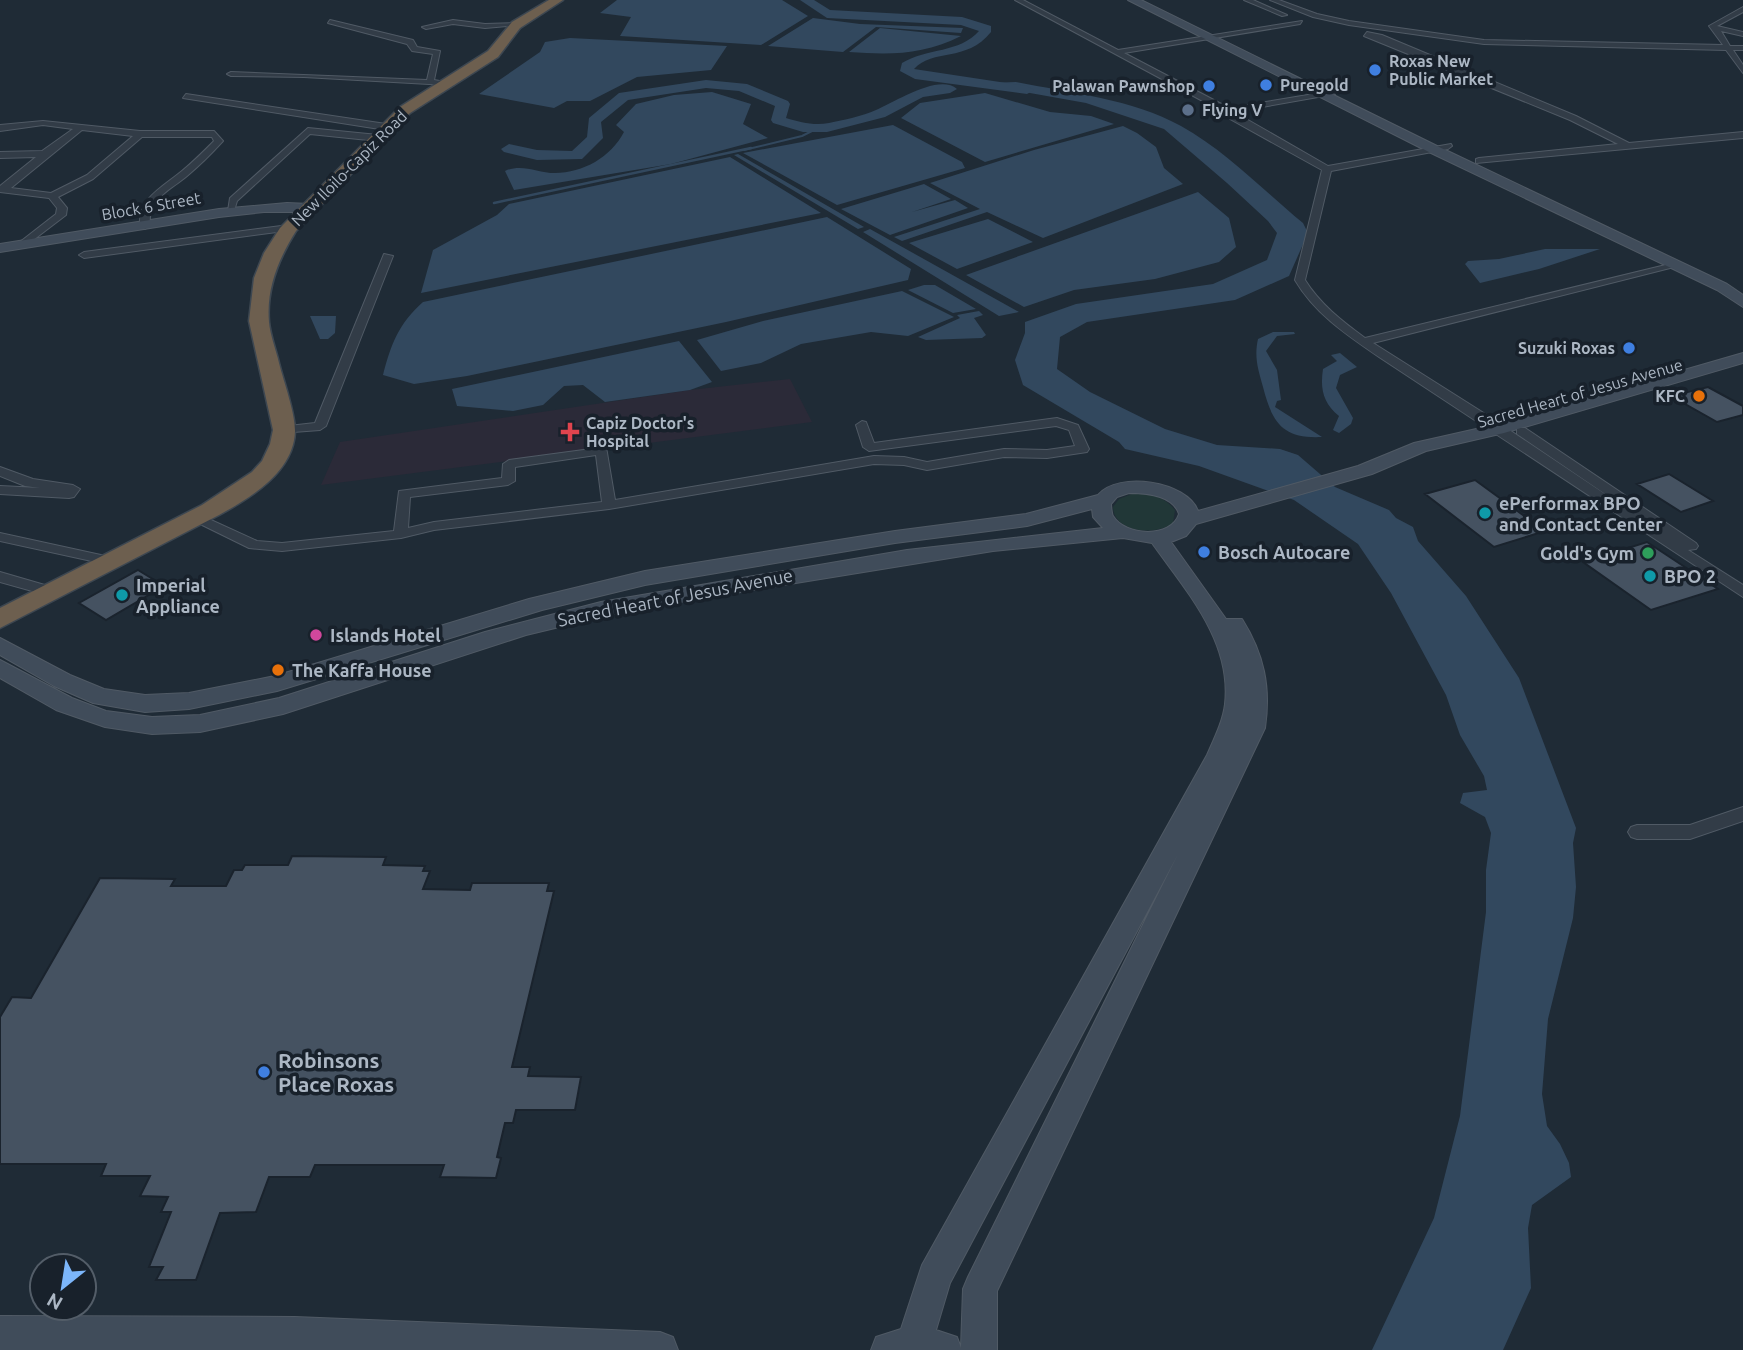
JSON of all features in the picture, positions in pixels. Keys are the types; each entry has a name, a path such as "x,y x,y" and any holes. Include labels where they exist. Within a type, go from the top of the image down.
{"highway":[{"name":"New Iloilo-Capiz Road","path":"284,430 260,321 263,278 272,253 289,228 405,110 438,83 494,54 516,25 557,0"},
{"path":"0,619 232,498 274,461 284,430"}],"street":[{"path":"1018,0 1228,111 1233,117 1327,169 1440,147"},
{"path":"1133,0 1335,92 1722,287 1743,302"},
{"path":"1144,0 1321,94 1440,147 1479,161 1743,286"},
{"path":"1247,0 1300,22 1379,37 1573,118 1632,147"},
{"path":"1273,0 1297,11 1338,21 1484,43 1743,48"},
{"path":"1714,28 1713,26 1743,9"},
{"path":"1726,18 1743,21"},
{"path":"231,74 304,75 438,83 437,53 415,49 410,41 330,22"},
{"path":"426,27 453,22 485,26 516,25"},
{"path":"1117,52 1300,22"},
{"path":"1714,28 1743,71"},
{"path":"1714,28 1743,34"},
{"path":"1228,111 1335,92"},
{"path":"186,96 382,132"},
{"path":"0,128 43,123 140,134 214,134 219,141 154,196 144,215 145,226"},
{"path":"2,189 78,129"},
{"path":"231,209 233,200 308,131 382,132"},
{"path":"2,189 52,196 89,177 140,134"},
{"path":"1479,161 1743,135"},
{"path":"0,155 44,154"},
{"path":"1327,169 1314,211 1300,279 1304,289 1316,303 1365,341 1658,524 1743,592"},
{"path":"24,244 61,215 62,208 52,196"},
{"name":"Block 6 Street","path":"0,248 145,226 231,209 278,206 310,208"},
{"path":"84,255 289,228"},
{"path":"284,430 320,426 388,256"},
{"path":"1365,341 1674,264"},
{"name":"Sacred Heart of Jesus Avenue","path":"1499,425 1743,345"},
{"name":"Sacred Heart of Jesus Avenue","path":"429,648 650,599 907,555 1033,538 1172,530 1266,498 1365,470 1420,447 1743,358"},
{"path":"195,518 254,545 282,547 401,534 434,526 609,505 872,453 1057,422 1074,428 1083,449 1047,454 1004,453 927,466 872,453"},
{"path":"862,425 872,453"},
{"path":"1499,425 1644,528 1715,568 1743,580"},
{"path":"401,534 404,494 508,481 509,464 602,450 609,505"},
{"path":"0,471 30,484 73,489 69,494 0,490"},
{"name":"Sacred Heart of Jesus Avenue","path":"0,645 83,690 102,697 149,704 279,707 537,604 645,579 895,537 1027,520 1103,500 1121,489 1155,489 1168,493 1183,504 1187,512 1172,530"},
{"path":"1103,500 1100,508 1103,517 1124,532"},
{"path":"1644,528 1658,524"},
{"path":"915,1348 934,1277 1219,755 1232,725 1237,686 1228,642 1172,530"},
{"path":"979,1350 980,1289 1253,728 1257,688 1246,647 1238,630 1172,530"},
{"path":"0,537 110,561"},
{"path":"0,577 50,591"},
{"path":"7,672 33,664"},
{"name":"Sacred Heart of Jesus Avenue","path":"7,672 62,705 97,717 158,725 201,723 240,704"},
{"path":"62,705 83,690"},
{"path":"1637,832 1690,832 1743,814"},
{"path":"0,1334 295,1335 660,1350"}],"shaded area":[{"name":"Capiz Doctor's Hospital","path":"790,379 812,422 321,485 340,442 690,390"}],"green space":[{"path":"1132,494 1150,495 1166,501 1175,510 1173,523 1147,531 1128,527 1120,522 1113,507 1119,499"}],"water":[{"path":"617,0 782,0 808,16 761,45 620,36 631,17 600,13"},
{"path":"813,18 860,24 963,28 961,33 876,27 843,52 768,46"},
{"path":"880,28 961,36 933,47 906,52 849,52"},
{"path":"570,38 727,46 711,70 637,77 590,101 567,101 554,108 479,94 540,52 545,42"},
{"path":"1016,82 1122,103 1181,126 1214,147 1244,172 1303,223 1308,233 1289,276 1235,300 1087,322 1060,337 1057,369 1090,392 1165,429 1217,445 1280,449 1298,455 1335,487 1389,510 1396,518 1413,527 1418,541 1466,596 1519,678 1576,828 1573,843 1576,887 1573,918 1548,1019 1542,1094 1547,1126 1569,1163 1571,1177 1532,1205 1528,1228 1531,1288 1503,1350 1372,1350 1434,1218 1460,1116 1486,912 1486,870 1491,833 1485,817 1460,803 1463,793 1487,790 1484,776 1460,735 1446,695 1391,593 1358,544 1294,500 1199,466 1125,449 1119,442 1023,385 1015,360 1025,333 1025,322 1076,304 1213,284 1267,260 1277,233 1268,221 1227,183 1164,129 1086,103 1002,88 990,83"},
{"path":"712,92 751,104 743,124 768,138 671,164 514,190 505,171 524,168 555,173 586,167 612,149 624,132 616,125 636,104 674,95"},
{"path":"985,93 1050,112 1091,116 1114,124 985,162 901,118 920,103"},
{"path":"893,125 962,162 965,168 837,205 743,153"},
{"path":"1123,126 1156,147 1164,168 1183,184 1043,238 987,212 902,241 894,237 980,209 930,183 1034,150"},
{"path":"738,154 864,227 858,229 734,155"},
{"path":"730,157 821,213 421,293 433,250 497,215 509,204"},
{"path":"924,184 951,199 912,212 955,200 968,208 890,235 841,209"},
{"path":"1198,192 1229,218 1236,247 1219,262 1155,279 1074,290 1024,307 966,275"},
{"path":"827,217 911,269 908,280 726,322 467,376 414,384 383,375 397,335 423,302"},
{"path":"988,219 1033,242 957,269 909,243"},
{"path":"870,229 1019,312 999,316 863,232"},
{"path":"1545,249 1600,249 1539,269 1480,283 1465,264 1468,261 1499,259"},
{"path":"935,285 976,309 953,313 908,290"},
{"path":"902,291 954,317 908,336 871,332 801,344 761,363 721,371 697,340 763,321"},
{"path":"979,311 983,315 974,318 986,335 982,338 926,340 918,337 960,318 957,315"},
{"path":"310,316 336,316 335,333 328,339 320,339"},
{"path":"1273,332 1295,334 1277,336 1266,351 1277,370 1281,400 1277,401 1275,407 1322,437 1308,437 1288,431 1270,410 1256,352 1258,339"},
{"path":"679,341 712,382 690,390 605,402 583,385 564,386 543,405 513,411 457,406 452,389"},
{"path":"1340,353 1357,367 1340,375 1336,388 1353,418 1351,424 1339,433 1333,430 1339,416 1326,401 1322,383 1323,369 1337,361 1331,355"}],"building":[{"path":"1708,387 1743,406 1743,415 1717,422 1671,396"},
{"path":"1669,474 1713,501 1681,512 1637,484"},
{"name":"ePerformax BPO and Contact Center","path":"1475,480 1545,531 1494,547 1425,494"},
{"name":"BPO 2","path":"1647,542 1718,589 1651,610 1583,562"},
{"name":"Imperial Appliance","path":"138,570 164,586 106,620 79,603"},
{"name":"Robinsons Place Roxas","path":"292,856 386,857 383,865 425,866 423,871 430,871 423,889 470,890 472,883 549,883 547,891 554,891 512,1067 530,1067 528,1076 581,1077 575,1110 516,1110 513,1123 505,1123 497,1157 501,1158 496,1178 440,1177 444,1165 315,1165 310,1177 269,1177 256,1212 220,1213 196,1280 156,1280 163,1267 149,1267 171,1212 161,1212 168,1197 140,1196 150,1176 101,1176 106,1164 0,1164 0,1017 12,997 31,998 100,878 175,879 171,886 226,886 234,870 242,870 245,865 288,865"}],"waterway":[{"path":"806,0 827,14 962,21 987,29 969,46 917,59 907,66 907,71 915,75 1027,90"},
{"path":"509,149 537,155 576,156 595,138 594,121 624,96 706,84 742,87 783,104 778,120 803,128 827,128 880,114 919,93 950,89"},
{"path":"744,150 802,136 818,128"},
{"path":"494,203 751,148"}],"place":[{"name":"Roxas New Public Market","path":"1375,70"},
{"name":"Puregold","path":"1266,85"},
{"name":"Palawan Pawnshop","path":"1209,86"},
{"name":"Flying V","path":"1188,110"},
{"name":"Suzuki Roxas","path":"1629,348"},
{"name":"KFC","path":"1699,396"},
{"name":"Capiz Doctor's Hospital","path":"570,432"},
{"name":"ePerformax BPO and Contact Center","path":"1485,513"},
{"name":"Bosch Autocare","path":"1204,552"},
{"name":"Gold's Gym","path":"1648,553"},
{"name":"BPO 2","path":"1650,576"},
{"name":"Imperial Appliance","path":"122,595"},
{"name":"Islands Hotel","path":"316,635"},
{"name":"The Kaffa House","path":"278,670"},
{"name":"Robinsons Place Roxas","path":"264,1072"}]}
